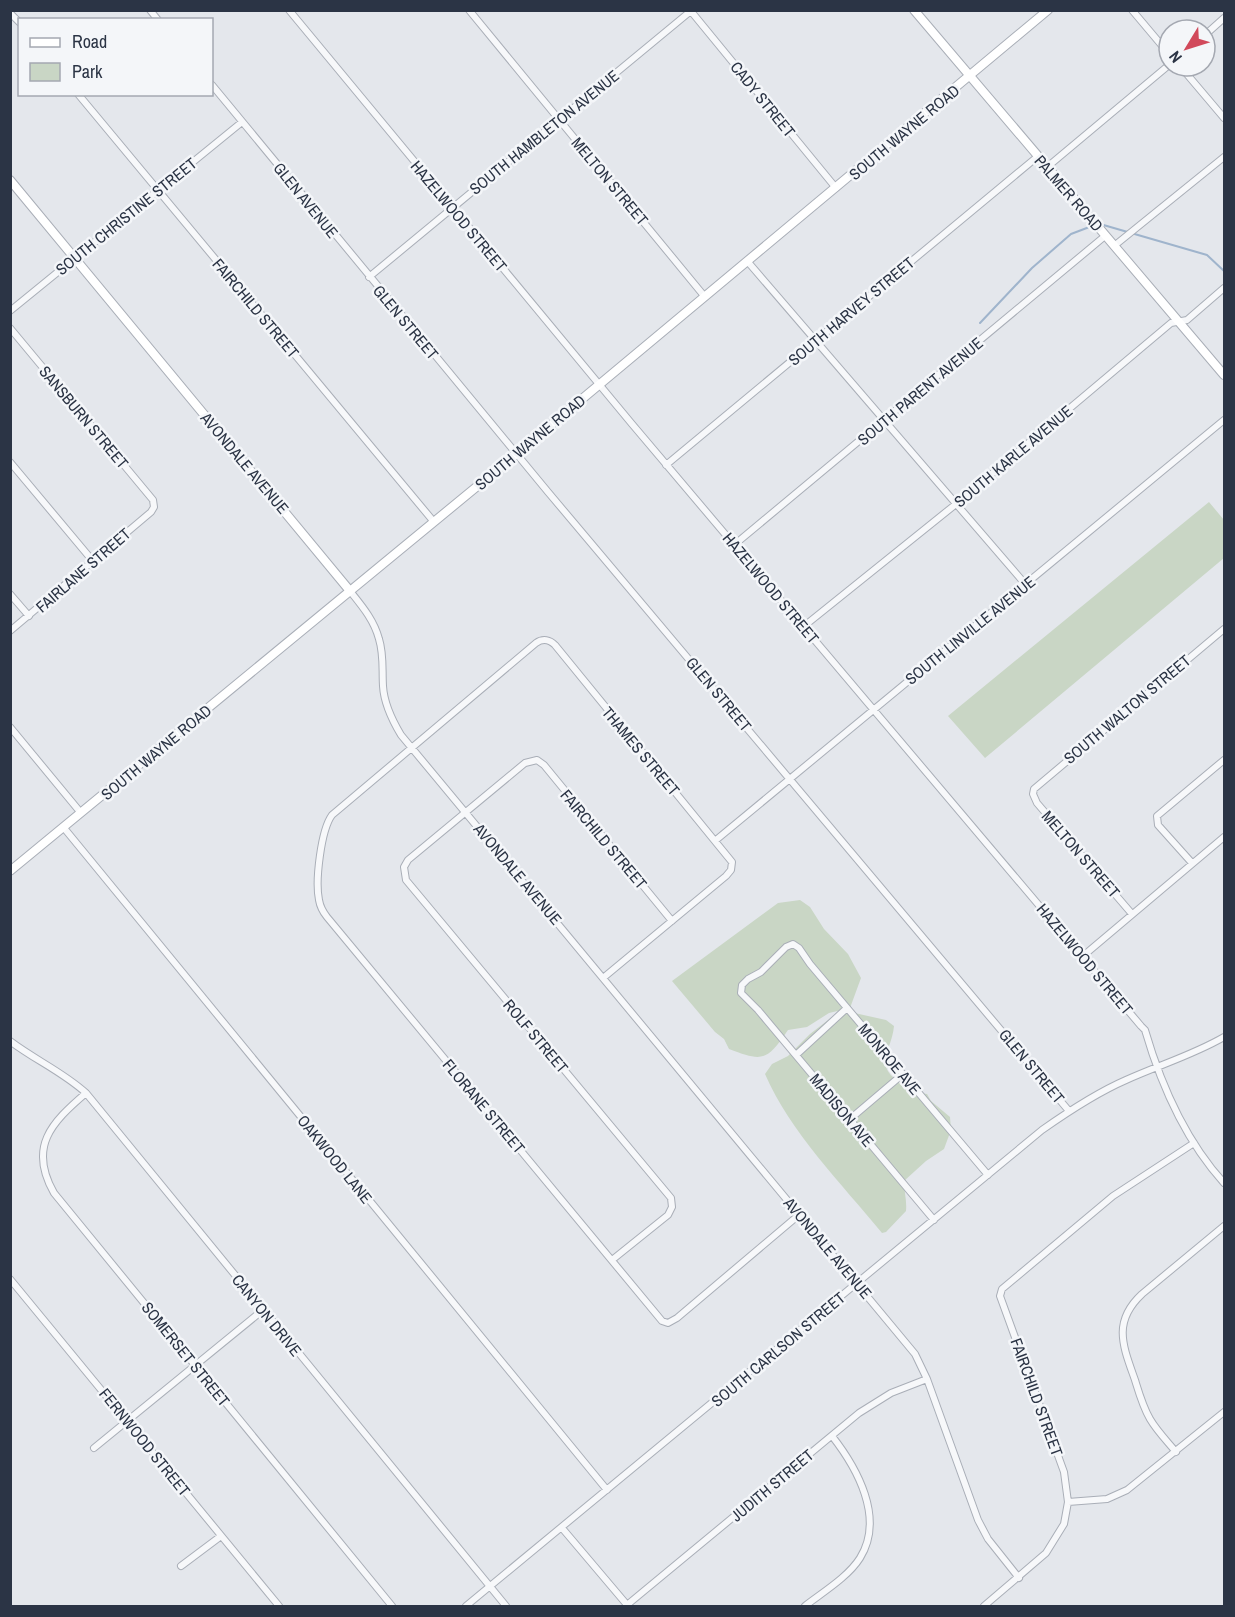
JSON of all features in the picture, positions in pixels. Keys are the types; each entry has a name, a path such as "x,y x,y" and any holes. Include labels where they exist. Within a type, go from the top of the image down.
{"main road":[{"name":"PALMER ROAD","path":"914,10 1224,375"},
{"name":"SOUTH WAYNE ROAD","path":"10,872 837,188 1048,10"},
{"name":"AVONDALE AVENUE","path":"10,180 350,591"}],"street":[{"name":"HAZELWOOD STREET","path":"289,10 666,465 1145,1030 1175,1110 1194,1143 1224,1183"},
{"name":"MELTON STREET","path":"469,10 705,297"},
{"path":"1132,10 1157,40"},
{"name":"SOUTH HAMBLETON AVENUE","path":"369,277 691,11"},
{"name":"CADY STREET","path":"691,11 837,188"},
{"path":"1046,168 1157,75"},
{"path":"1190,78 1224,118"},
{"name":"GLEN AVENUE","path":"213,86 369,277"},
{"name":"FAIRCHILD STREET","path":"80,96 434,522"},
{"name":"SOUTH CHRISTINE STREET","path":"10,311 242,122"},
{"name":"SOUTH HARVEY STREET","path":"666,465 1037,157"},
{"path":"1114,246 1224,157"},
{"name":"SOUTH PARENT AVENUE","path":"734,545 1105,236"},
{"path":"748,261 1026,585"},
{"name":"GLEN STREET","path":"369,277 1070,1111"},
{"name":"SOUTH KARLE AVENUE","path":"803,627 956,504 1171,323 1180,323 1191,317 1224,288"},
{"name":"SANSBURN STREET","path":"10,328 153,500 154,507"},
{"name":"SOUTH LINVILLE AVENUE","path":"716,840 1224,420"},
{"path":"10,462 93,560"},
{"name":"FAIRLANE STREET","path":"10,632 151,512 154,507"},
{"name":"AVONDALE AVENUE","path":"350,591 367,612 376,629 383,659 383,686 386,703 396,726 915,1354 927,1379 978,1520 988,1539 1019,1578"},
{"path":"10,594 29,616"},
{"name":"SOUTH WALTON STREET","path":"1033,792 1035,787 1224,629"},
{"name":"THAMES STREET","path":"412,747 536,643 542,640 555,645 716,840 733,865 731,870 603,978"},
{"path":"10,727 81,813"},
{"name":"FLORANE STREET","path":"412,747 327,821 323,835 318,890 320,906 658,1318 668,1323 677,1318 800,1214"},
{"path":"1192,863 1158,825 1157,816 1224,759"},
{"name":"FAIRCHILD STREET","path":"535,760 544,765 672,921"},
{"name":"ROLF STREET","path":"535,760 525,763 408,860 404,867 405,877 671,1198 672,1207 668,1215 612,1260"},
{"name":"MELTON STREET","path":"1033,792 1037,803 1132,914"},
{"name":"OAKWOOD LANE","path":"64,828 607,1490"},
{"path":"1083,956 1224,837"},
{"name":"MONROE AVE","path":"749,1003 741,993 742,985 761,972 786,947 794,944 800,948 810,964 988,1175"},
{"name":"MADISON AVE","path":"749,1003 758,1010 796,1054 934,1220"},
{"path":"796,1054 847,1008"},
{"name":"SOUTH CARLSON STREET","path":"466,1606 1033,1137 1070,1111 1113,1086 1224,1037"},
{"name":"CANYON DRIVE","path":"11,1042 67,1077 86,1093 506,1606"},
{"path":"850,1119 903,1074"},
{"name":"SOMERSET STREET","path":"86,1093 57,1119 47,1135 43,1159 47,1180 58,1198 392,1606"},
{"name":"FAIRCHILD STREET","path":"1068,1502 1064,1472 1000,1292 1006,1284 1113,1196 1194,1143"},
{"path":"1176,1452 1146,1410 1123,1347 1125,1317 1134,1302 1224,1226"},
{"name":"FERNWOOD STREET","path":"10,1279 279,1606"},
{"path":"94,1448 263,1310"},
{"name":"JUDITH STREET","path":"627,1606 880,1399 927,1379"},
{"path":"984,1606 1040,1561 1053,1545 1064,1524 1068,1502 1094,1501 1118,1495 1137,1484 1224,1412"},
{"path":"805,1606 855,1565 865,1549 870,1534 868,1508 858,1477 847,1456 832,1436"},
{"path":"562,1528 627,1606"},
{"path":"181,1566 221,1536"}],"green space":[{"path":"1209,502 1224,520 1224,558 985,758 948,716"},
{"path":"800,900 810,907 824,929 848,954 861,978 850,1008 829,1013 807,1027 788,1030 775,1048 763,1056 750,1056 729,1049 724,1039 715,1032 672,981 778,903"},
{"path":"850,1012 886,1020 894,1026 886,1057 887,1070 907,1087 927,1094 931,1101 950,1117 951,1130 944,1149 926,1161 904,1181 906,1211 886,1232 882,1233 802,1137 765,1074 772,1064 788,1056 810,1034 832,1017"}],"waterway":[{"path":"1100,224 1207,255 1224,271"},
{"path":"980,323 1032,268 1071,234 1092,226"}]}
